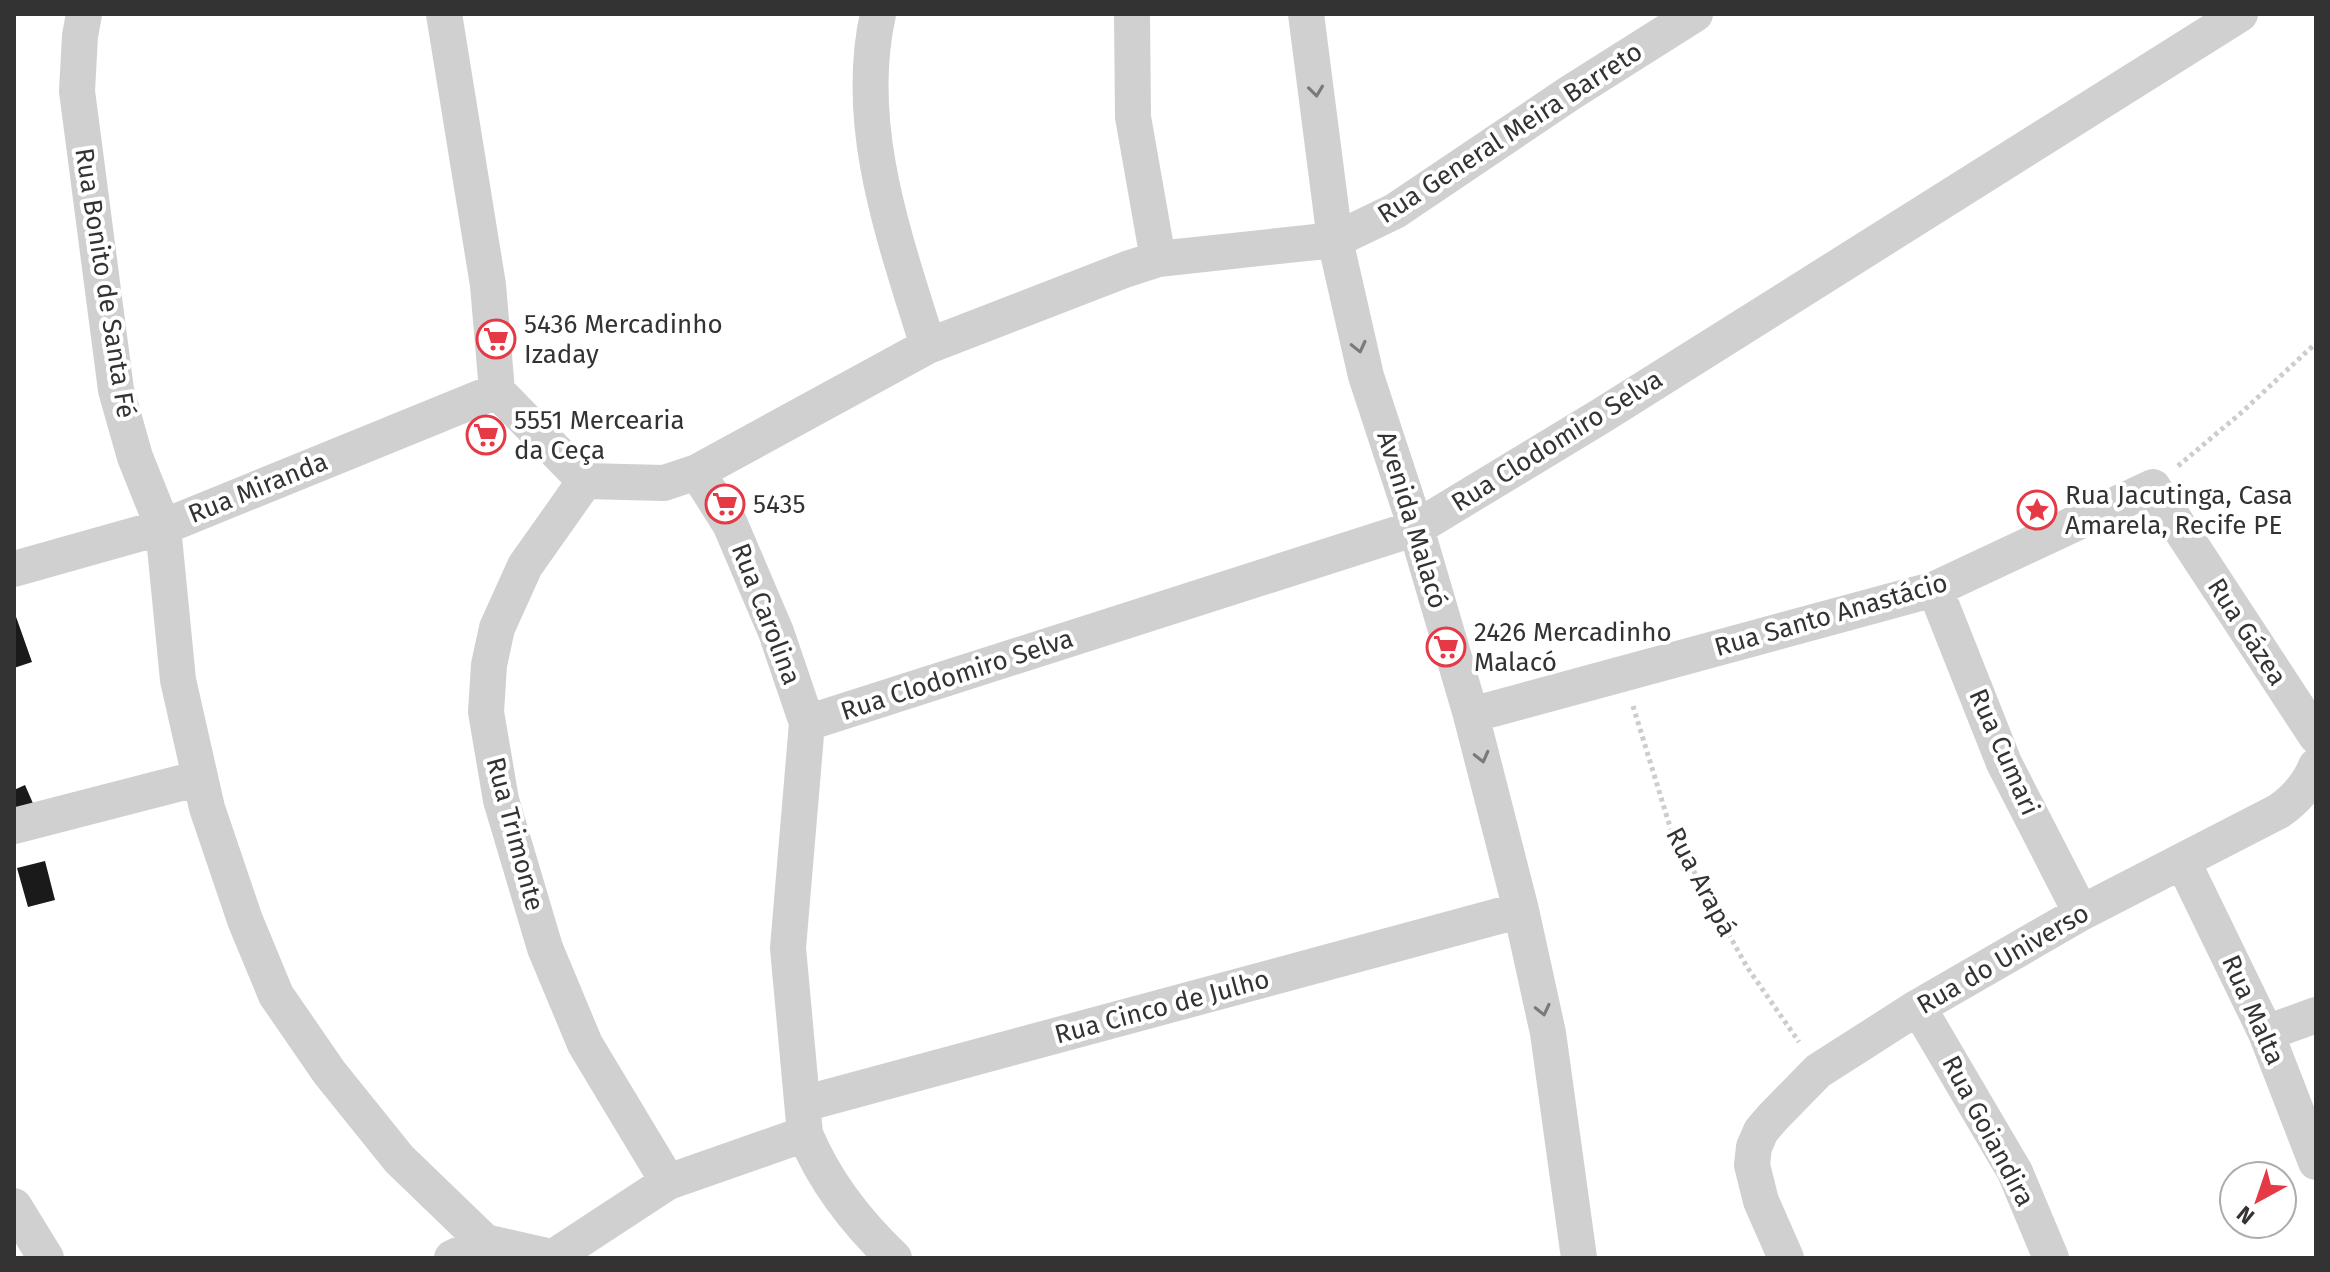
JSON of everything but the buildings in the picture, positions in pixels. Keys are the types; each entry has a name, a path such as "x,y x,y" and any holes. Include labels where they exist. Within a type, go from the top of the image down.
{"street":[{"name":"Rua Bonito de Santa Fé","path":"84,14 77,91 116,390 135,457 163,527 178,680 207,808 245,920 276,995 329,1072 399,1159 485,1242"},
{"path":"444,14 488,285 497,391 585,481 664,483 697,472"},
{"path":"878,14 872,72 872,129 886,209 928,346"},
{"path":"1132,14 1133,117 1158,259"},
{"name":"Avenida Malacó","path":"1306,14 1335,240 1366,376 1416,528 1471,715 1521,910 1548,1033 1579,1258"},
{"name":"Rua General Meira Barreto","path":"697,472 928,346 1158,259 1335,240 1395,211 1570,93 1695,14"},
{"name":"Rua Clodomiro Selva","path":"807,723 1416,528 1601,416 2240,14"},
{"name":"Rua Miranda","path":"14,569 163,527 497,391"},
{"name":"Rua Carolina","path":"697,472 730,524 776,632 807,723 788,948 804,1119 813,1154 837,1193 868,1234 894,1258"},
{"name":"Rua Trimonte","path":"585,481 525,566 497,628 489,665 486,712 501,800 545,948 585,1044 668,1182"},
{"name":"Rua Santo Anastácio","path":"1471,715 1935,589 2153,487"},
{"name":"Rua Gázea","path":"2153,487 2316,736"},
{"name":"Rua Cumari","path":"1935,589 2004,763 2081,913"},
{"name":"Rua do Universo","path":"1786,1258 1761,1201 1752,1165 1754,1147 1761,1131 1818,1071 1918,1007 2081,913 2279,811 2296,798 2316,766"},
{"path":"14,826 200,778"},
{"name":"Rua Malta","path":"2183,862 2266,1033 2316,1162"},
{"name":"Rua Cinco de Julho","path":"556,1257 668,1182 804,1119 1521,910"},
{"name":"Rua Goiandira","path":"1918,1007 2015,1172 2051,1258"},
{"path":"2266,1033 2316,1015"},
{"path":"14,1206 46,1258"},
{"path":"452,1258 485,1242 556,1257"}],"path":[{"path":"2153,487 2241,413 2316,343"},
{"name":"Rua Arapá","path":"1624,674 1671,830 1747,967 1818,1071"}],"place":[{"name":"5436 Mercadinho Izaday","path":"496,339"},
{"name":"5551 Mercearia da Ceça","path":"486,435"},
{"name":"5435","path":"725,504"},
{"name":"Rua Jacutinga, Casa Amarela, Recife PE","path":"2037,510"},
{"name":"2426 Mercadinho Malacó","path":"1446,647"}]}
